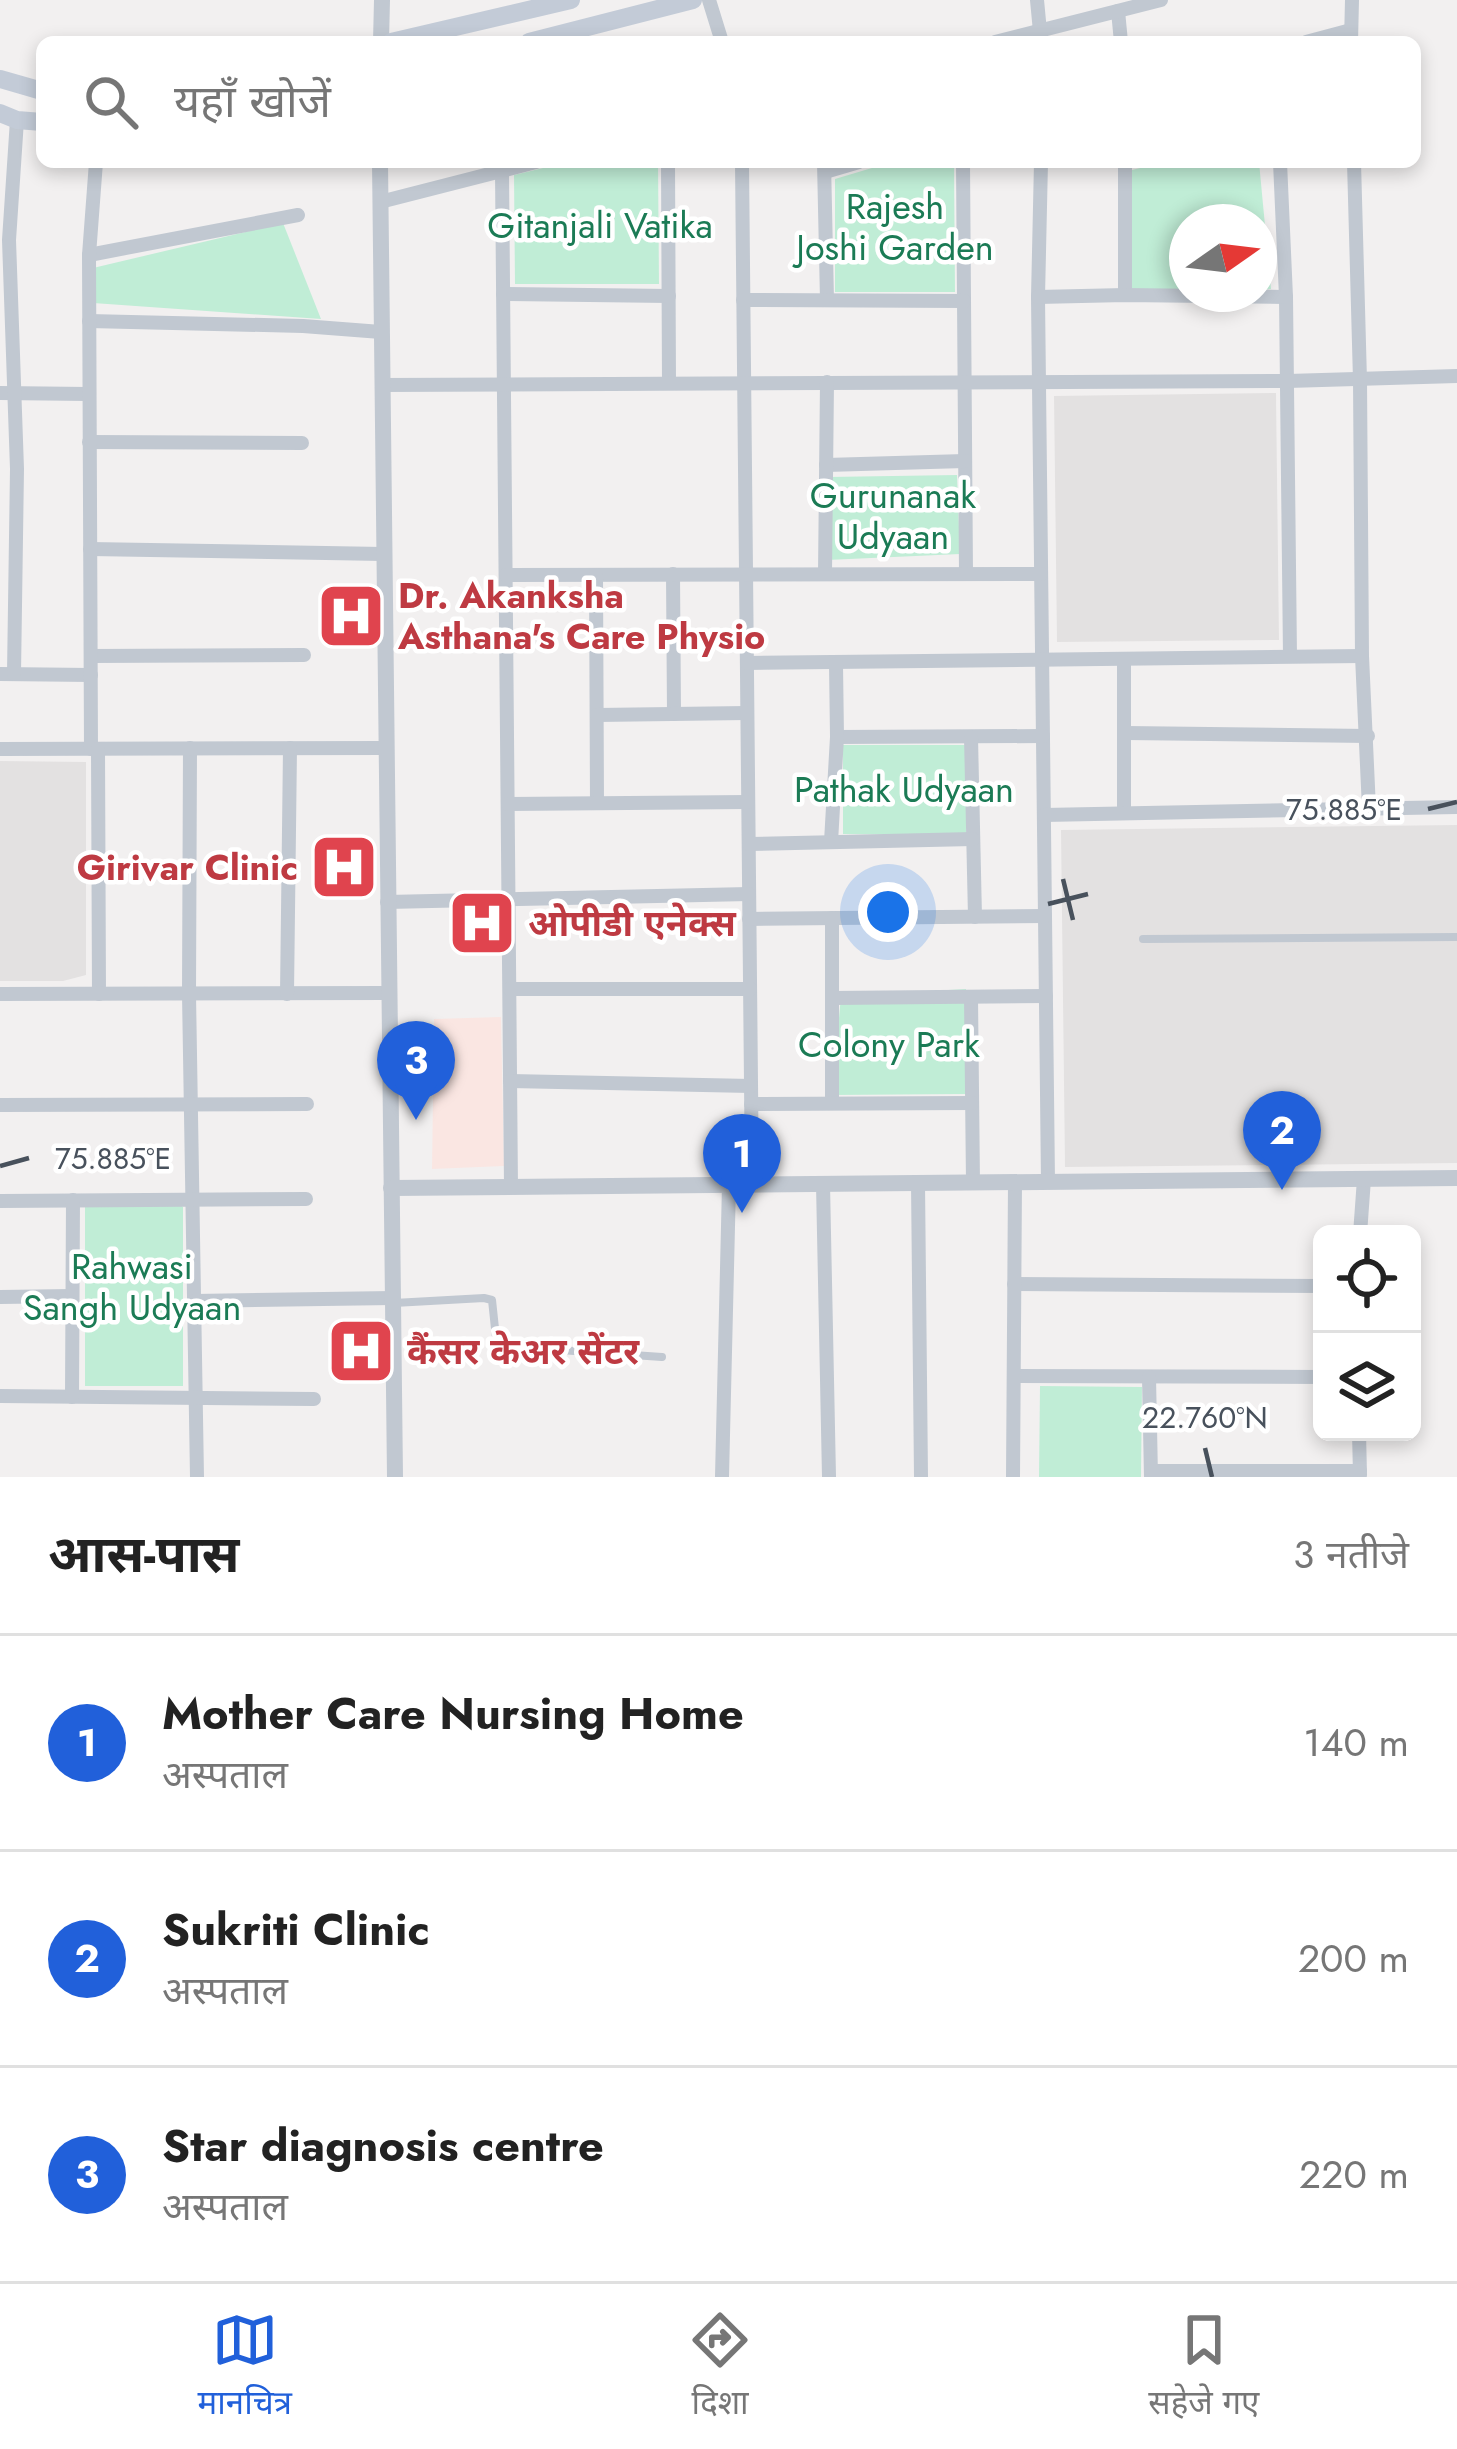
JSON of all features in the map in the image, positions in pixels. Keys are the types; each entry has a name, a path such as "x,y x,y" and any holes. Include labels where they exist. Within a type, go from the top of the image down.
{"main road":[{"path":"417,36 571,0"},
{"path":"552,36 693,0"},
{"path":"0,79 36,89"}],"street":[{"path":"381,36 382,0"},
{"path":"709,0 720,36"},
{"path":"1037,0 1040,36 1161,0"},
{"path":"1351,36 1352,0"},
{"path":"1118,11 1120,36"},
{"path":"9,116 4,238 7,393 17,469 7,674 91,675"},
{"path":"96,168 89,255 88,394 99,994"},
{"path":"380,168 395,1477"},
{"path":"380,202 513,168"},
{"path":"668,168 669,383"},
{"path":"742,168 752,1185"},
{"path":"825,168 827,300"},
{"path":"963,168 966,574"},
{"path":"1041,168 1038,297 1048,1182"},
{"path":"1125,295 1130,168"},
{"path":"1280,168 1290,656"},
{"path":"1354,168 1369,809"},
{"path":"502,171 512,1187"},
{"path":"89,255 298,215"},
{"path":"503,294 669,296"},
{"path":"1038,297 1286,297"},
{"path":"743,300 964,301"},
{"path":"88,321 381,332"},
{"path":"382,386 1457,376"},
{"path":"825,574 827,382"},
{"path":"7,393 88,394"},
{"path":"89,442 302,443"},
{"path":"826,465 965,460"},
{"path":"0,469 17,469"},
{"path":"90,549 383,554"},
{"path":"673,574 674,714"},
{"path":"506,575 1041,574"},
{"path":"596,575 598,803"},
{"path":"91,656 304,655"},
{"path":"747,663 1362,656"},
{"path":"1124,660 1124,813"},
{"path":"832,842 836,664"},
{"path":"597,716 747,713"},
{"path":"1126,733 1368,736"},
{"path":"837,737 1043,736"},
{"path":"971,737 975,917"},
{"path":"0,748 385,748"},
{"path":"190,748 197,1477"},
{"path":"287,994 290,748"},
{"path":"508,804 748,802"},
{"path":"1044,815 1457,807"},
{"path":"749,844 973,839"},
{"path":"387,902 749,894"},
{"path":"749,919 1045,916"},
{"path":"832,918 832,1103"},
{"path":"509,989 750,989"},
{"path":"0,994 388,993"},
{"path":"832,998 1046,996"},
{"path":"971,997 973,1183"},
{"path":"510,1081 751,1086"},
{"path":"751,1104 972,1103"},
{"path":"0,1105 307,1104"},
{"path":"391,1188 1457,1178"},
{"path":"1361,1225 1364,1179"},
{"path":"918,1183 921,1477"},
{"path":"1013,1477 1015,1183"},
{"path":"824,1184 829,1477"},
{"path":"722,1477 729,1185"},
{"path":"0,1201 306,1199"},
{"path":"72,1397 73,1200"},
{"path":"1014,1284 1313,1286"},
{"path":"0,1297 73,1296"},
{"path":"194,1301 393,1301"},
{"path":"1014,1376 1313,1377"},
{"path":"1149,1376 1150,1474 1360,1474 1359,1441"},
{"path":"0,1396 314,1399"}],"lane":[{"path":"1144,939 1457,937"},
{"path":"393,1301 492,1300 501,1346 662,1357"}],"shaded area":[{"path":"1276,393 1279,640 1057,642 1054,396"},
{"path":"0,761 86,762 86,975 63,981 0,981"},
{"path":"1457,825 1457,1163 1065,1167 1061,830"},
{"path":"501,1017 504,1166 432,1169 434,1019"}],"green space":[{"name":"Gitanjali Vatika","path":"543,168 658,168 659,284 515,284 514,175"},
{"name":"Rajesh Joshi Garden","path":"872,168 954,168 955,292 835,292 835,179"},
{"path":"1260,168 1263,204 1169,204 1169,290 1131,291 1128,171"},
{"path":"283,223 321,319 93,303 93,268"},
{"name":"Gurunanak Udyaan","path":"957,475 960,554 827,560 828,477"},
{"name":"Pathak Udyaan","path":"843,745 966,745 966,835 843,834"},
{"name":"Colony Park","path":"966,989 966,1094 832,1095 841,996"},
{"name":"Rahwasi Sangh Udyaan","path":"180,1205 183,1386 85,1386 85,1207"},
{"path":"1040,1386 1142,1387 1141,1477 1039,1477"}],"place":[{"name":"Dr. Akanksha Asthana's Care Physio","path":"351,616"},
{"name":"Girivar Clinic","path":"344,867"},
{"name":"ओपीडी एनेक्स","path":"482,923"},
{"name":"Star diagnosis centre","path":"416,1120"},
{"name":"Sukriti Clinic","path":"1282,1190"},
{"name":"Mother Care Nursing Home","path":"742,1213"},
{"name":"कैंसर केअर सेंटर","path":"361,1351"}]}
